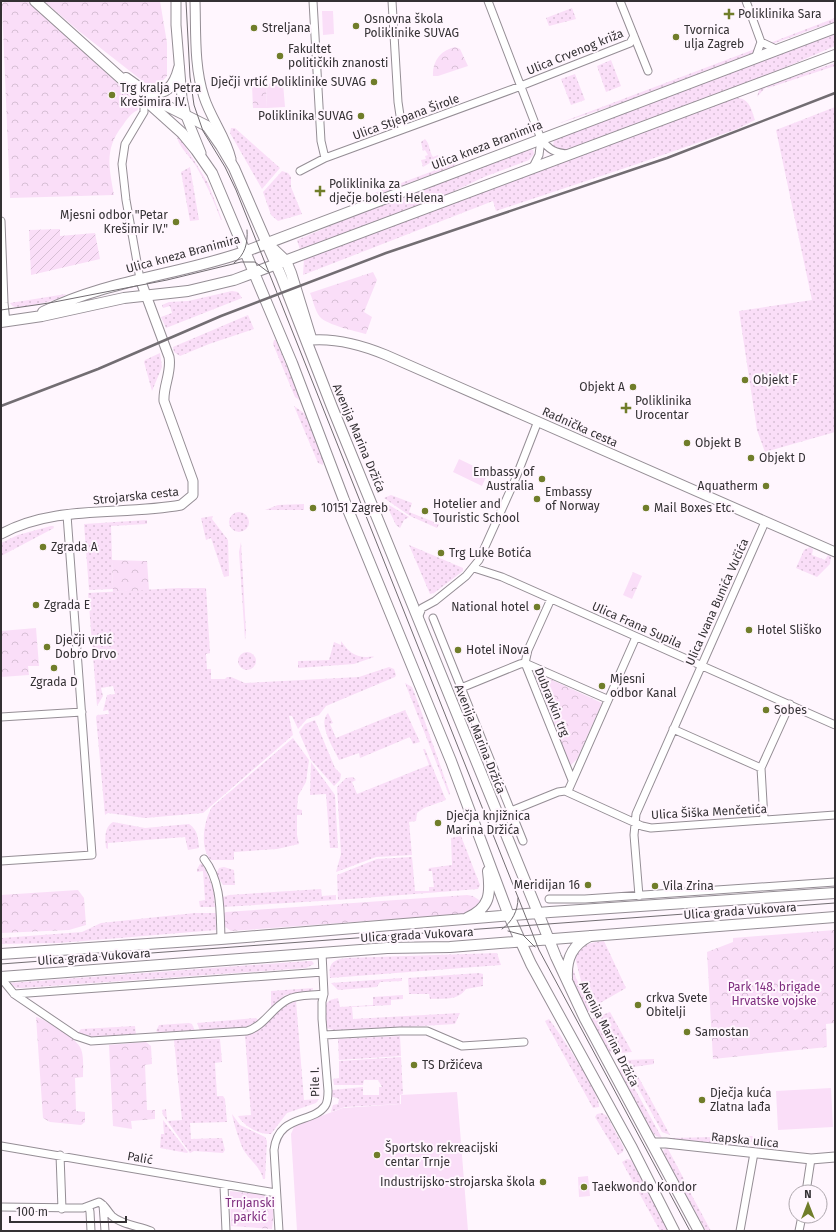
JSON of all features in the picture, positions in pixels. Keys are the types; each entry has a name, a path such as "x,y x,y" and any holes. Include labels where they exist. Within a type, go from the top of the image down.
{"main road":[{"path":"36,1 114,70 125,83 145,96 203,123 210,130 234,168 267,243"},
{"name":"Ulica kneza Branimira","path":"33,318 65,301 140,279 216,261 246,251 835,28"},
{"name":"Ulica kneza Branimira","path":"4,322 33,318 110,300 188,291 208,287 255,272 532,167 835,55"},
{"path":"145,96 166,92 176,80 179,68"},
{"path":"145,96 182,133 205,161 216,182 255,272 487,855 509,916 531,964 632,1148 674,1231"},
{"name":"Avenija Marina Držića","path":"267,243 281,263 315,365 537,913 585,1019 699,1231"},
{"path":"281,263 302,303 311,340 315,365"},
{"path":"458,920 477,913 487,901 490,886 487,855"},
{"name":"Ulica grada Vukovara","path":"1,954 222,939 537,913 835,893"},
{"name":"Ulica grada Vukovara","path":"1,977 387,948 450,947 595,934 835,917"},
{"path":"569,984 567,968 570,953 583,940 595,934"}],"street":[{"path":"195,1 201,88 210,112 225,140 234,168"},
{"path":"313,1 321,141 325,158"},
{"path":"392,1 398,102 402,129"},
{"name":"Ulica Crvenog križa","path":"488,1 522,86 541,139 546,146 556,153 569,154"},
{"path":"620,1 648,72"},
{"path":"746,1 761,42 755,59"},
{"path":"175,2 182,98 186,116 205,161"},
{"name":"Ulica Crvenog križa","path":"522,86 630,43 634,36"},
{"path":"761,42 778,50"},
{"name":"Ulica Stjepana Širole","path":"300,171 325,158 522,86"},
{"path":"140,279 126,200 122,164 125,144 144,112 145,96"},
{"path":"532,167 539,155 541,139"},
{"path":"1,221 4,322"},
{"name":"Strojarska cesta","path":"1,534 27,523 67,515 177,506 184,504 193,495 194,482 164,400 164,392 170,367 169,357 140,279"},
{"name":"Radnička cesta","path":"311,340 343,341 376,351 835,552"},
{"path":"418,618 422,608 435,601 474,568 504,506 538,421"},
{"path":"1,861 92,855 67,515"},
{"name":"Ulica Ivana Bunića Vučića","path":"639,896 634,822 642,800 765,522"},
{"name":"Ulica Frana Supila","path":"474,568 490,572 835,724"},
{"path":"461,688 525,663 528,650 551,599"},
{"name":"Avenija Marina Držića","path":"433,618 523,841"},
{"path":"511,811 558,792 568,791 607,699 636,637"},
{"name":"Dubravkin trg","path":"525,663 607,699"},
{"name":"Dubravkin trg","path":"525,663 572,780"},
{"path":"764,820 761,768 790,704"},
{"path":"1,717 82,712"},
{"path":"673,730 761,768"},
{"name":"Ulica Šiška Menčetića","path":"568,791 642,826 656,828 835,816"},
{"path":"204,859 212,870 217,884 222,939"},
{"name":"Ulica grada Vukovara","path":"549,899 573,900 835,882"},
{"name":"Pile I.","path":"279,1231 274,1150 278,1136 291,1124 322,1109 327,1101 328,1091 322,1002 324,994 322,953"},
{"path":"14,994 323,972"},
{"name":"Ulica grada Vukovara","path":"1,977 14,994 76,1036 91,1042 247,1031 258,1027 288,999 295,996 324,994"},
{"path":"324,1035 400,1030 427,1031 462,1046 524,1042"},
{"name":"Rapska ulica","path":"652,1143 666,1143 811,1158 835,1158"},
{"name":"Palić","path":"1,1146 60,1155 224,1186 276,1193"},
{"path":"740,1231 754,1153"},
{"path":"60,1155 62,1209"},
{"path":"807,1184 811,1158"},
{"path":"224,1186 226,1231"},
{"path":"1,1207 62,1209 89,1207 99,1202 112,1216 139,1228 151,1231"},
{"path":"104,1206 105,1231"},
{"path":"89,1207 90,1231"}],"green space":[{"path":"5,1 27,1 137,101 138,110 129,116 117,134 110,150 110,167 114,195 10,198 2,4"},
{"path":"44,1 160,1 167,43 167,76 154,90 80,32"},
{"path":"572,8 576,19 549,26 546,18"},
{"path":"322,11 333,11 334,34 323,35"},
{"path":"835,18 835,23 819,27 775,43 770,43"},
{"path":"835,34 835,46 777,71 567,150 562,151 553,146 554,139"},
{"path":"455,47 460,49 468,66 438,76 433,76 434,66 438,57 450,48"},
{"path":"755,49 754,52 748,56 640,97 557,124"},
{"path":"611,60 621,86 606,92 597,66"},
{"path":"835,63 835,66 768,88 766,87 757,97 759,90 766,86"},
{"path":"575,74 585,100 571,105 561,79"},
{"path":"283,83 285,107 267,108 266,84"},
{"path":"266,84 267,108 253,108 252,85"},
{"path":"734,98 743,99 749,104 755,120 737,129 496,211 493,201 303,275 304,259 310,256"},
{"path":"835,107 835,432 765,452 757,430 739,311 812,300 776,130"},
{"path":"231,128 235,128 280,168 262,189 230,133"},
{"path":"179,136 208,183 222,220 200,172 179,142 177,138"},
{"path":"425,139 433,157 438,155 440,160 434,163 433,161 423,167 421,160 426,159 425,156 428,155 425,150 423,151 421,142"},
{"path":"530,149 533,150 534,154 529,160 484,177 446,195 300,250 297,240 384,203"},
{"path":"457,162 453,167 373,197 353,201"},
{"path":"190,167 199,220 190,221 181,172"},
{"path":"282,171 288,173 291,177 291,187 302,214 278,221 271,215 263,192"},
{"path":"60,229 60,236 95,233 100,259 31,275 29,230"},
{"path":"373,272 377,280 364,312 372,317 366,334 329,323 318,315 310,293"},
{"path":"232,291 238,292 242,298 166,328 161,317 172,313 170,306 163,308 162,305 169,302 188,301"},
{"path":"66,294 58,299 26,306 15,307 10,303"},
{"path":"248,315 254,329 209,344 180,356 174,352 173,347"},
{"path":"274,340 276,340 301,401 295,397 273,344"},
{"path":"160,353 162,367 152,391 144,362 145,360"},
{"path":"294,406 304,413 307,419 323,459 323,465 318,463"},
{"path":"459,459 488,473 482,486 453,472"},
{"path":"391,495 412,503 409,512 439,524 437,528 410,516 384,498"},
{"path":"304,504 304,510 265,510 278,505"},
{"path":"389,505 409,517 404,520 400,528 396,525 387,506"},
{"path":"239,512 246,515 249,522 246,529 239,532 232,529 229,522 232,515"},
{"path":"213,516 212,519 228,540 229,576 224,577 211,538 206,540 201,518"},
{"path":"147,520 147,524 111,526 113,589 89,590 84,524"},
{"path":"51,526 54,528 1,556 1,543 18,535"},
{"path":"241,542 246,632 245,640 239,552"},
{"path":"409,545 463,568 463,571 434,593 430,594"},
{"path":"810,547 813,549 812,555 825,560 828,555 831,557 830,564 817,577 796,568 804,550"},
{"path":"112,560 147,561 149,590 113,592"},
{"path":"633,572 642,576 632,599 623,595"},
{"path":"206,588 210,653 206,654 207,669 211,669 211,679 225,679 227,677 231,677 245,683 359,677 389,667 394,669 396,675 395,677 326,706 319,715 307,719 298,729 292,716 289,716 293,735 203,813 145,818 108,813 105,815 96,717 97,715 109,714 108,710 103,711 107,695 115,694 113,686 101,688 103,696 97,706 88,593"},
{"path":"36,628 39,666 28,666 29,675 1,677 1,631"},
{"path":"341,641 348,650 358,656 374,657 354,664 298,668 298,661 329,660 334,642 341,645"},
{"path":"243,652 251,652 256,657 254,668 251,670 243,670 238,665 238,657"},
{"path":"535,672 602,703 577,759 570,766 533,676"},
{"path":"405,683 412,687 450,793 449,795"},
{"path":"405,710 420,742 413,744 410,737 360,758 359,753 339,760 325,730 324,723 328,713 333,723 330,724 336,738"},
{"path":"315,720 335,768 341,774 340,780 334,786 311,760 299,732 305,724"},
{"path":"293,738 309,760 306,782 298,796 297,809 302,810 302,815 297,815 297,835 299,844 277,849 234,852 234,860 211,860 207,855 205,848 204,834 207,819 212,807"},
{"path":"423,749 425,749 446,800 424,808 417,813 416,821 409,822 412,855 376,857 336,872 341,854 337,787 346,778 353,777 356,780 352,782 357,794 429,765"},
{"path":"311,762 335,795 338,848 330,848 326,794 310,795"},
{"path":"113,822 145,828 189,824 196,832 199,848 188,850 185,837 108,843 108,849 106,848 105,841 106,834 108,827"},
{"path":"461,836 480,885 478,889 338,900 337,875 377,859 412,857 415,891 429,891 429,887 434,887 432,871 428,871 429,868 452,865 451,838"},
{"path":"200,864 203,864 213,888 215,907 200,907 199,901 205,900 203,871 197,872"},
{"path":"224,867 234,870 235,885 223,885 216,874 219,868"},
{"path":"321,889 322,896 336,895 336,900 223,907 223,897 229,895"},
{"path":"78,890 84,898 86,925 69,930 1,933 1,895"},
{"path":"467,895 473,896 482,902 479,907 465,914 231,931 224,926 224,913 226,912"},
{"path":"195,913 216,913 216,930 59,943 1,944 2,938 82,932 101,923"},
{"name":"Park 148. brigade Hrvatske vojske","path":"835,930 835,1023 826,1024 827,1047 713,1059 707,952 733,942 733,938"},
{"path":"604,941 626,988 600,1003 602,1007 597,1010 581,981 575,957 583,947 595,942"},
{"path":"497,953 501,965 330,978 330,966 337,960 346,958"},
{"path":"312,961 314,964 306,968 22,988 16,988 10,983"},
{"path":"572,965 576,978 594,1012 589,1014 571,976"},
{"path":"479,973 483,974 483,986 466,989 463,993 455,997 430,999 429,994 409,994 408,978"},
{"path":"402,978 402,981 380,982 377,987 338,990 331,983"},
{"path":"313,988 312,993 285,995 271,1007 271,991"},
{"path":"403,995 403,999 391,1000 391,1005 352,1007 353,1019 460,1013 455,1024 336,1031 327,1028 325,1024 325,1005 330,1000 338,998 340,1007 373,1005 373,997"},
{"path":"296,1001 304,1100 319,1099 316,1103 287,1113 271,1134 266,1134 248,1126 238,1116 251,1115 245,1035 259,1028 283,1008"},
{"path":"610,1012 632,1052 619,1053 599,1016"},
{"path":"36,1017 53,1025 68,1035 79,1045 81,1049 83,1059 83,1077 75,1078 76,1111 85,1112 85,1122 81,1125 50,1122 43,1118"},
{"path":"597,1017 617,1054 609,1052 591,1019"},
{"path":"256,1018 258,1020 257,1021 244,1028 200,1031 197,1023"},
{"path":"549,1019 587,1077 598,1100 599,1107 593,1108 545,1021"},
{"path":"192,1024 195,1031 160,1033 156,1031 159,1025"},
{"path":"135,1026 136,1035 92,1039 78,1033 81,1029"},
{"path":"400,1036 401,1056 339,1060 338,1039"},
{"path":"220,1039 222,1062 215,1063 217,1096 223,1096 225,1099 227,1122 190,1123 191,1139 222,1138 225,1150 223,1153 194,1151 190,1153 167,1121 182,1120 174,1040"},
{"path":"146,1042 151,1046 152,1064 145,1065 147,1110 155,1110 155,1119 131,1121 132,1129 113,1126 109,1045"},
{"path":"401,1057 403,1094 400,1095 400,1104 345,1107 331,1112 333,1105 338,1104 339,1099 331,1096 332,1090 363,1087 363,1095 379,1095 379,1087 382,1087 378,1080 364,1080 363,1085 334,1085 333,1079 339,1078 339,1061"},
{"path":"654,1059 654,1064 633,1067 670,1135 662,1132 624,1062 627,1060"},
{"path":"621,1064 662,1138 656,1136 652,1132 619,1071"},
{"path":"831,1088 833,1127 778,1130 776,1091"},
{"name":"Športsko rekreacijski centar Trnje","path":"457,1092 468,1231 297,1231 291,1134 294,1127 343,1108 401,1104 401,1095"},
{"path":"166,1109 167,1121 163,1115 162,1110"},
{"path":"602,1113 607,1116 624,1148 623,1152 618,1155 595,1117 597,1114"},
{"path":"232,1114 240,1125 265,1137 267,1141 265,1179 263,1179 260,1170 242,1147"},
{"path":"163,1120 188,1152 187,1153 160,1148 161,1134 164,1134"},
{"path":"752,1136 758,1141 758,1150 754,1149 753,1142 735,1140 735,1147 671,1139 673,1138"},
{"path":"667,1147 686,1183 687,1192 690,1192 711,1231 706,1231 664,1155 663,1151"},
{"path":"627,1159 631,1160 634,1165 669,1231 660,1231 622,1162"},
{"name":"Taekwondo Kondor","path":"588,1176 590,1196 579,1197 578,1177"},
{"name":"Trnjanski parkić","path":"230,1191 259,1194 270,1199 273,1206 272,1229 231,1226"}],"tram line":[{"path":"186,1 190,77 194,105 203,131 225,167 236,190 539,950 690,1231"},
{"path":"234,263 241,256 245,248 247,230"},
{"path":"1,310 49,303 167,280 241,262 255,262 268,272"},
{"path":"502,929 514,916 518,898"},
{"path":"1,964 835,903"},
{"path":"508,931 523,935 535,947"}],"railway":[{"path":"1,406 98,369 221,316 386,253 667,158 835,93"}],"place":[{"name":"Poliklinika Sara","path":"729,14"},
{"name":"Osnovna škola Poliklinike SUVAG","path":"356,26"},
{"name":"Streljana","path":"254,28"},
{"name":"Tvornica ulja Zagreb","path":"676,37"},
{"name":"Fakultet političkih znanosti","path":"280,56"},
{"name":"Dječji vrtić Poliklinike SUVAG","path":"374,82"},
{"name":"Trg kralja Petra Krešimira IV.","path":"112,95"},
{"name":"Poliklinika SUVAG","path":"361,116"},
{"name":"Poliklinika za dječje bolesti Helena","path":"320,191"},
{"name":"Mjesni odbor \"Petar Krešimir IV.\"","path":"176,222"},
{"name":"Objekt F","path":"745,380"},
{"name":"Objekt A","path":"633,387"},
{"name":"Poliklinika Urocentar","path":"626,408"},
{"name":"Objekt B","path":"687,443"},
{"name":"Objekt D","path":"751,458"},
{"name":"Embassy of Australia","path":"542,479"},
{"name":"Aquatherm","path":"766,486"},
{"name":"Embassy of Norway","path":"537,499"},
{"name":"10151 Zagreb","path":"313,508"},
{"name":"Mail Boxes Etc.","path":"646,508"},
{"name":"Hotelier and Touristic School","path":"425,511"},
{"name":"Zgrada A","path":"43,547"},
{"name":"Trg Luke Botića","path":"441,553"},
{"name":"Zgrada E","path":"36,605"},
{"name":"National hotel","path":"537,607"},
{"name":"Hotel Sliško","path":"749,630"},
{"name":"Dječji vrtić Dobro Drvo","path":"47,647"},
{"name":"Hotel iNova","path":"458,650"},
{"name":"Zgrada D","path":"54,668"},
{"name":"Mjesni odbor Kanal","path":"602,686"},
{"name":"Sobes","path":"766,710"},
{"name":"Dječja knjižnica Marina Držića","path":"438,823"},
{"name":"Meridijan 16","path":"588,885"},
{"name":"Vila Zrina","path":"655,886"},
{"name":"crkva Svete Obitelji","path":"638,1005"},
{"name":"Samostan","path":"687,1032"},
{"name":"TS Držićeva","path":"414,1065"},
{"name":"Dječja kuća Zlatna lađa","path":"702,1100"},
{"name":"Športsko rekreacijski centar Trnje","path":"377,1155"},
{"name":"Industrijsko-strojarska škola","path":"543,1182"},
{"name":"Taekwondo Kondor","path":"584,1187"}]}
